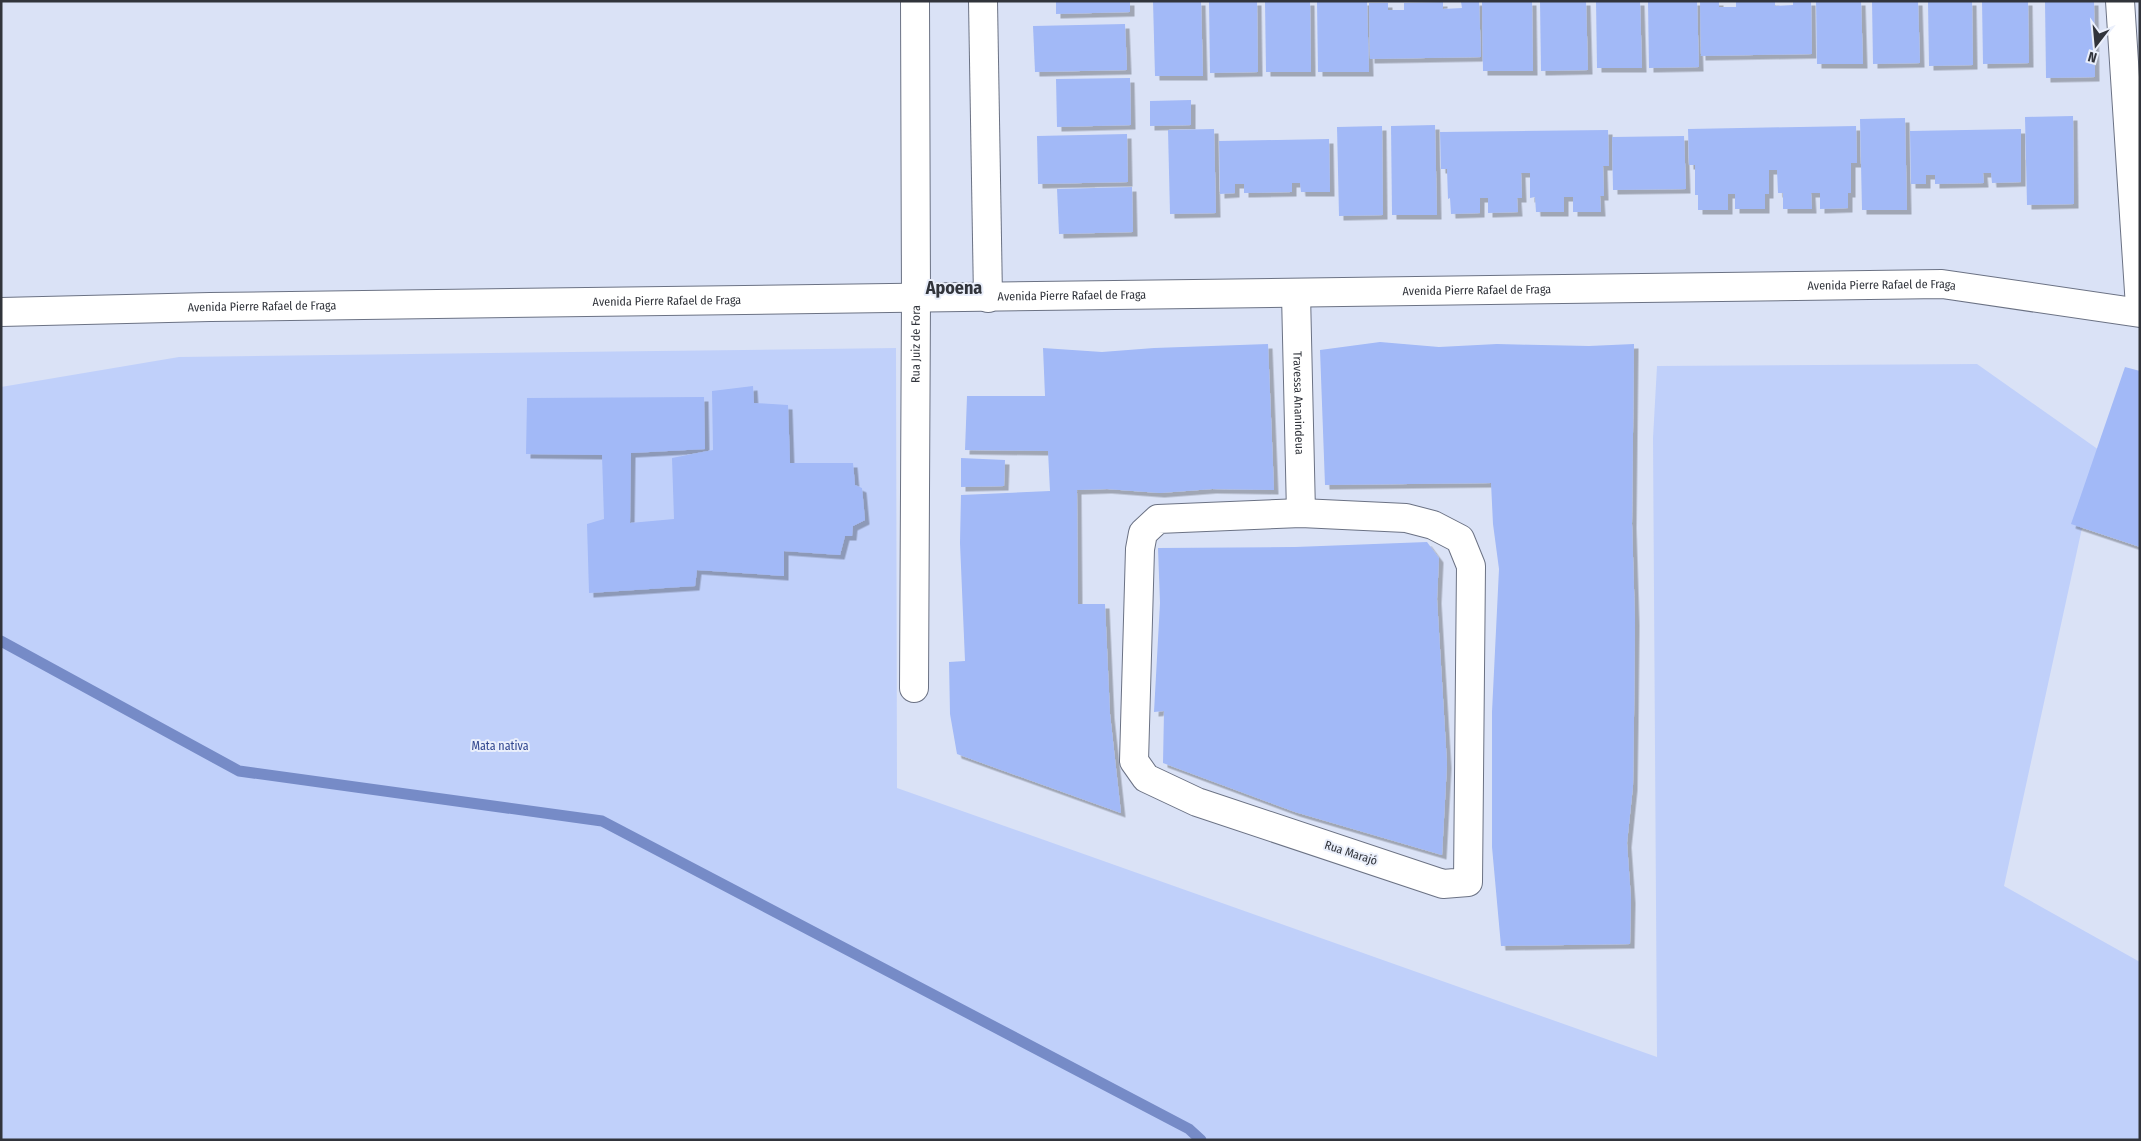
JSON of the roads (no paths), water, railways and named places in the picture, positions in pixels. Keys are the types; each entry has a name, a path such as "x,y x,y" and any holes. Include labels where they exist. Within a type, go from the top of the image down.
{"street":[{"name":"Rua Juiz de Fora","path":"914,688 915,1"},
{"path":"984,1 988,298"},
{"path":"2120,1 2140,307"},
{"name":"Avenida Pierre Rafael de Fraga","path":"1,312 210,307 1942,284 2140,313"},
{"name":"Travessa Ananindeua","path":"1296,294 1301,513"},
{"name":"Rua Marajó","path":"1301,513 1406,518 1433,524 1460,539 1471,566 1468,882 1443,884 1197,802 1146,778 1134,761 1140,549 1143,533 1158,519 1301,513"}],"waterway":[{"path":"1,641 239,771 602,821 1189,1129 1201,1140"}],"district":[{"name":"Apoena","path":"954,288"}],"park label":[{"name":"Mata nativa","path":"500,746"}]}
